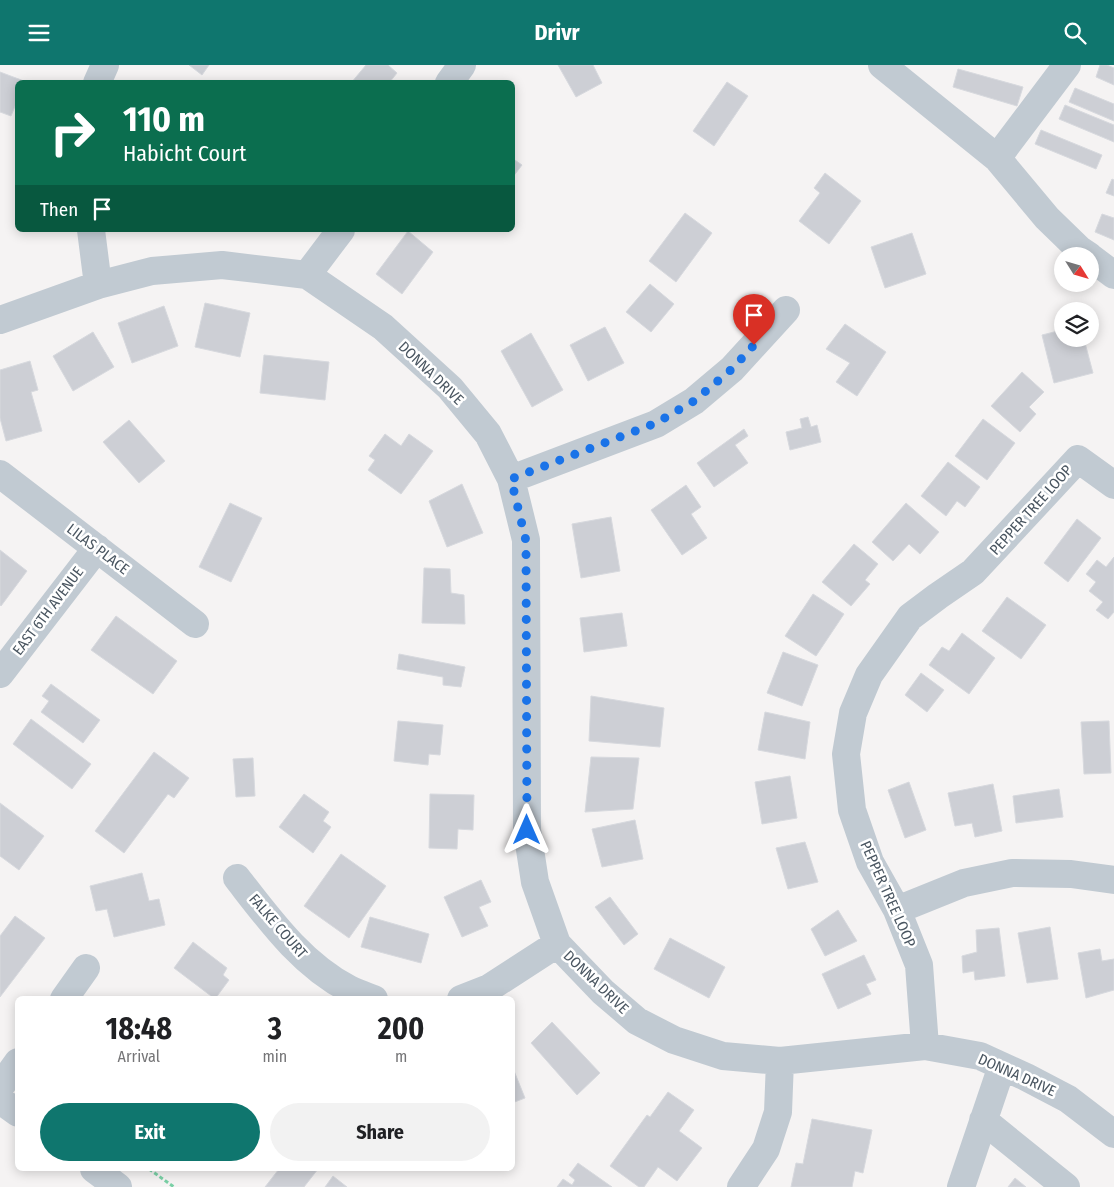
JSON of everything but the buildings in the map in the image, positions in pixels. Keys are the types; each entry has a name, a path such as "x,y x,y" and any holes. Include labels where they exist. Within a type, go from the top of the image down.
{"street":[{"path":"98,80 105,65"},
{"path":"451,80 462,65"},
{"path":"882,65 998,158 1047,217 1078,247"},
{"path":"998,158 1067,65"},
{"path":"91,232 98,285"},
{"path":"308,275 339,232"},
{"path":"1099,264 1114,275"},
{"name":"DONNA DRIVE","path":"0,320 98,285 152,271 222,265 308,275 383,327 450,388 488,434 511,479 526,541 527,830 535,881 557,944 603,992 637,1021 674,1040 723,1056 780,1061 925,1047 980,1056 1068,1099 1114,1133"},
{"path":"511,479 656,423 694,401 732,369 786,310"},
{"name":"PEPPER TREE LOOP","path":"925,1047 919,965 898,910 870,862 852,810 846,754 853,713 869,675 910,617 974,572 1078,459 1114,485"},
{"name":"LILAS PLACE","path":"0,474 195,623"},
{"name":"EAST 6TH AVENUE","path":"0,674 96,548"},
{"path":"898,910 964,883 1012,873 1071,874 1114,880"},
{"name":"FALKE COURT","path":"237,878 269,918 306,959 349,989 366,996"},
{"path":"469,996 489,988 557,944"},
{"path":"66,996 86,968"},
{"path":"741,1187 766,1149 778,1112 780,1061"},
{"path":"0,1087 15,1066"},
{"path":"961,1187 1002,1066"},
{"path":"0,1100 15,1111"},
{"path":"984,1120 1066,1187"},
{"path":"97,1171 118,1187"}],"path":[{"path":"153,1171 174,1187"}],"route":[{"path":"527,830 526,541 511,479 656,423 694,401 732,369 754,345"}]}
